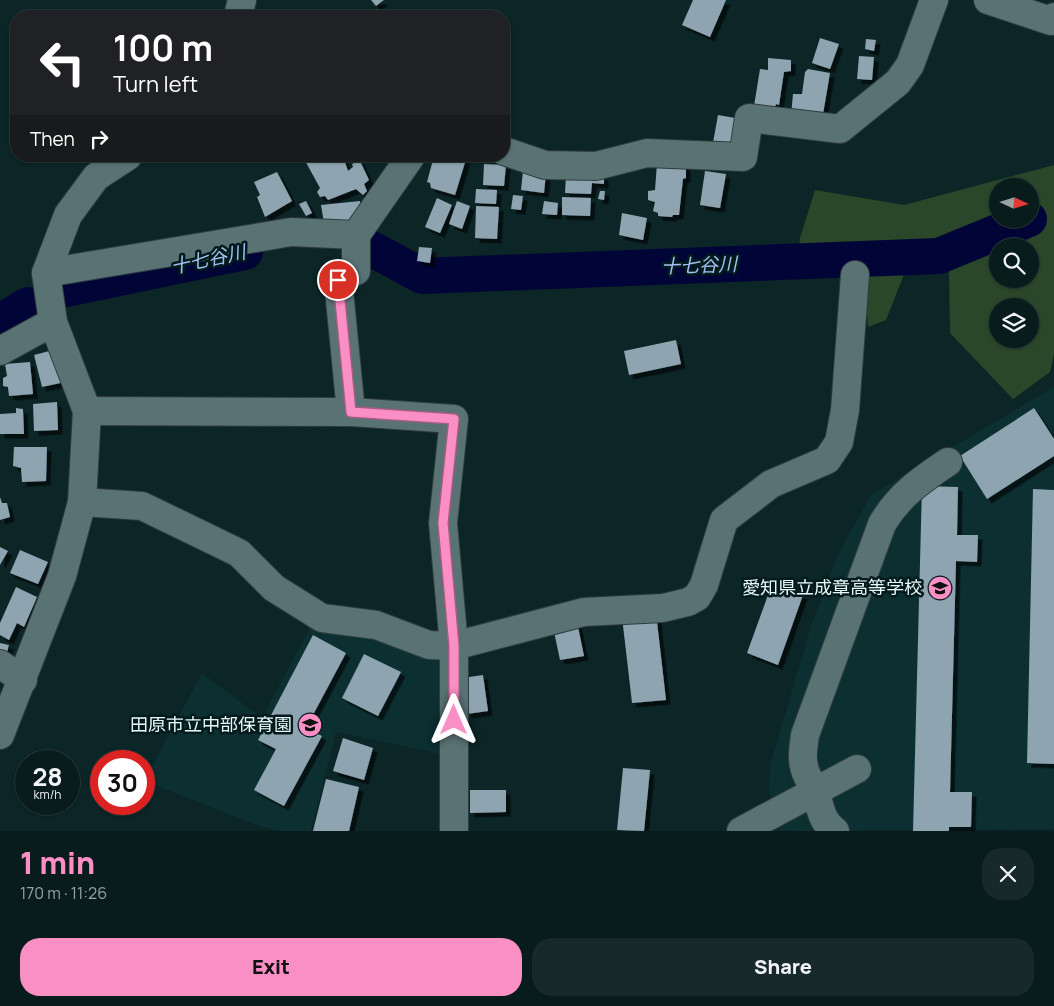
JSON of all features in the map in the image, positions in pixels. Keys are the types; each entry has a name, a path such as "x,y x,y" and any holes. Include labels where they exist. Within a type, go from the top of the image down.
{"street":[{"path":"510,153 545,165 596,166 648,153 743,157 749,118 840,130 898,82 910,65 934,0"},
{"path":"988,0 1051,22 1054,17"},
{"path":"0,735 62,576 82,502 87,411 53,322 46,273 68,215 96,178 119,162"},
{"path":"351,412 338,280 356,271 356,235 407,162"},
{"path":"46,273 292,232 356,235"},
{"path":"82,502 142,506 240,553 274,588 322,618 376,625 429,645 454,646 584,612 663,608 688,602 697,597 704,585 724,520 771,484 827,460 839,442 845,410 855,275"},
{"path":"0,351 53,322"},
{"path":"87,411 351,412 454,419 443,523 454,646 454,831"},
{"path":"835,831 827,825 822,816 815,791 804,767 802,753 805,735 876,540 892,507 913,485 948,462"},
{"path":"0,664 23,680"},
{"path":"741,831 857,769"}],"shaded area":[{"name":"愛知県立成章高等学校","path":"1054,387 1054,829 780,831 769,792 770,765 812,623 838,554 871,495"},
{"name":"田原市立中部保育園","path":"311,626 375,635 428,658 447,661 446,755 336,732 311,831 279,831 259,826 155,785 155,761 202,673 262,718"}],"green space":[{"path":"1054,165 1054,354 1050,372 1013,399 950,333 949,269 905,272 886,320 868,327 864,268 797,268 800,238 815,190 904,205 989,182 989,228 1039,228 1039,178 1005,178"}],"building":[{"path":"371,0 384,0 376,6"},
{"path":"693,0 726,0 710,37 682,25"},
{"path":"820,38 839,44 830,69 812,63"},
{"path":"866,39 876,40 874,51 865,49"},
{"path":"859,56 874,57 872,80 857,79"},
{"path":"768,58 791,60 791,71 784,72 779,105 776,104 773,114 753,112 760,69 768,70"},
{"path":"808,69 830,73 822,120 791,115 793,94 802,94 805,72"},
{"path":"718,115 741,119 735,152 712,148"},
{"path":"306,162 345,162 348,171 353,167 352,164 360,162 369,180 364,184 367,191 363,195 356,189 328,200 325,196 320,197 317,192 320,188"},
{"path":"432,162 465,162 455,195 431,188 430,183 427,182"},
{"path":"657,163 686,165 686,178 683,179 679,215 673,215 672,217 658,216 658,213 653,211 655,202 648,200 648,191 655,190"},
{"path":"484,164 506,165 504,186 483,185"},
{"path":"523,171 546,173 544,193 521,190"},
{"path":"705,171 726,174 720,208 700,205"},
{"path":"277,172 292,201 265,217 257,197 260,195 254,182"},
{"path":"566,175 604,176 604,184 592,183 591,194 565,193"},
{"path":"476,189 497,190 496,204 475,203"},
{"path":"600,191 605,191 604,200 598,199"},
{"path":"513,195 523,196 521,210 511,209"},
{"path":"562,197 591,198 590,216 562,215"},
{"path":"437,198 452,205 440,233 425,227"},
{"path":"306,201 312,213 306,216 299,204"},
{"path":"360,201 361,209 353,220 324,223 321,205"},
{"path":"457,201 470,206 462,229 449,224"},
{"path":"544,201 558,203 557,215 542,214"},
{"path":"476,206 499,207 497,239 475,238"},
{"path":"622,213 647,218 643,240 619,235"},
{"path":"419,247 432,248 430,263 417,261"},
{"path":"676,340 681,364 629,375 624,351"},
{"path":"57,349 65,382 42,387 34,355"},
{"path":"30,362 33,394 9,396 8,387 3,386 3,378 7,376 5,364"},
{"path":"57,402 58,430 34,431 33,404"},
{"path":"16,408 23,409 24,434 0,434 0,414 16,413"},
{"path":"1034,408 1054,439 1054,456 987,499 960,456"},
{"path":"14,447 47,447 46,481 22,482 21,468 13,466"},
{"path":"922,486 958,487 957,535 978,535 977,562 956,561 950,792 972,792 971,827 949,827 949,831 913,831"},
{"path":"1033,489 1054,490 1054,764 1027,763"},
{"path":"0,497 2,503 7,503 10,517 0,520"},
{"path":"0,547 8,551 0,565"},
{"path":"20,550 48,562 38,584 10,573"},
{"path":"772,584 803,595 778,665 747,653"},
{"path":"16,587 37,597 24,627 17,623 9,640 0,635 0,623"},
{"path":"656,613 666,700 632,703 622,617"},
{"path":"577,622 584,656 560,660 553,627"},
{"path":"313,635 346,653 306,728 322,736 284,806 254,790 276,749 258,740"},
{"path":"0,643 9,645 5,659 0,657"},
{"path":"364,654 401,672 378,716 342,698"},
{"path":"483,675 488,711 467,714 462,678"},
{"path":"343,738 373,748 364,780 333,771"},
{"path":"623,768 650,770 644,831 617,830"},
{"path":"326,779 359,787 349,831 313,831"},
{"path":"470,790 506,790 506,812 470,813"}],"waterway":[{"name":"十七谷川","path":"368,247 422,276 939,256 1007,228"},
{"name":"十七谷川","path":"67,289 245,252"},
{"name":"十七谷川","path":"0,322 28,305"}],"place":[{"name":"愛知県立成章高等学校","path":"940,588"},
{"name":"田原市立中部保育園","path":"310,725"}],"route":[{"path":"338,280 351,412 454,419 443,523 454,646 454,720"}]}
